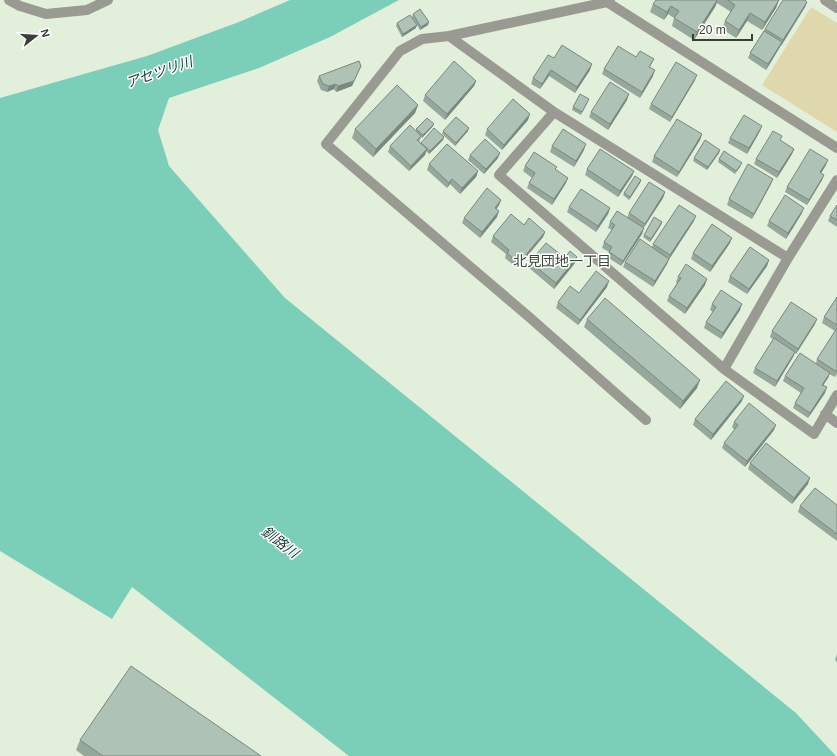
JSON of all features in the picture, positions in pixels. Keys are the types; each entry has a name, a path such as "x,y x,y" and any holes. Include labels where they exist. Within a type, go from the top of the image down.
{"street":[{"path":"9,0 20,6 46,14 87,10 108,0"},
{"path":"825,0 837,8"},
{"path":"646,420 528,316 326,144 400,51 422,39 448,36 608,1 837,148"},
{"path":"448,36 554,112 788,258"},
{"path":"554,112 499,175 724,369 814,434 837,395"},
{"path":"724,369 788,258 837,180"},
{"path":"825,414 837,422"}],"shaded area":[{"path":"811,7 837,23 837,132 762,85"}],"water":[{"path":"290,0 399,0 330,37 259,68 169,98 158,130 169,166 285,298 796,713 836,756 349,756 132,587 112,619 0,551 0,98 147,56 239,22"}],"building":[{"path":"656,0 717,0 697,32 674,18 679,11 671,6 667,12 653,4"},
{"path":"728,0 779,0 765,22 750,13 739,30 725,21 735,5"},
{"path":"783,0 805,0 807,2 783,40 765,29"},
{"path":"420,9 429,22 421,27 413,14"},
{"path":"410,15 417,25 403,34 397,23"},
{"path":"764,31 782,42 768,64 750,53"},
{"path":"562,45 592,64 577,87 551,70 542,84 533,78 548,55 554,58"},
{"path":"618,46 636,57 640,51 654,59 649,67 655,70 642,92 604,69"},
{"path":"359,61 361,66 354,81 338,86 336,84 329,86 323,84 319,76"},
{"path":"454,61 476,81 447,114 425,95"},
{"path":"676,62 697,75 672,117 651,104"},
{"path":"610,82 629,94 610,124 591,112"},
{"path":"397,85 418,105 376,149 355,129"},
{"path":"580,94 589,99 582,112 573,107"},
{"path":"513,99 530,114 504,145 487,129"},
{"path":"744,115 762,126 749,148 730,138"},
{"path":"456,117 469,128 456,143 443,131"},
{"path":"427,118 434,124 423,135 416,129"},
{"path":"677,119 702,134 679,172 654,156"},
{"path":"410,125 421,136 417,140 427,149 411,166 390,146"},
{"path":"434,128 444,137 430,151 421,143"},
{"path":"563,129 586,144 576,161 552,146"},
{"path":"773,131 782,136 780,140 794,149 779,172 756,159"},
{"path":"485,139 500,153 486,169 470,155"},
{"path":"705,140 720,150 708,167 694,158"},
{"path":"447,144 478,171 462,188 452,179 449,183 429,164"},
{"path":"600,149 634,171 620,191 587,169"},
{"path":"810,149 828,160 820,172 824,175 809,200 787,187"},
{"path":"724,151 742,163 736,171 719,159"},
{"path":"534,152 557,167 555,169 568,178 554,199 529,183 535,173 525,166"},
{"path":"748,164 773,179 754,214 729,199"},
{"path":"635,176 641,180 630,197 624,193"},
{"path":"649,182 665,192 645,224 629,213"},
{"path":"487,188 501,200 495,208 499,211 482,232 464,218"},
{"path":"581,189 610,208 598,226 569,207"},
{"path":"785,195 804,208 788,233 769,221"},
{"path":"679,205 696,216 670,255 653,244"},
{"path":"837,205 837,220 830,216"},
{"path":"617,211 644,228 623,261 609,252 612,247 604,242 615,225 610,222"},
{"path":"511,214 524,225 529,218 545,232 519,263 507,253 509,250 493,236"},
{"path":"654,217 662,222 651,239 644,235"},
{"path":"712,224 732,238 712,266 693,253"},
{"path":"640,239 669,259 655,281 625,262"},
{"path":"546,243 565,258 570,251 577,257 556,283 530,262"},
{"path":"750,247 769,260 749,289 730,276"},
{"path":"686,264 707,279 687,308 669,296 681,278 678,277"},
{"path":"596,271 609,281 580,320 558,302 570,286 579,293"},
{"path":"721,290 742,304 723,333 706,322 716,307 712,304"},
{"path":"837,297 837,325 824,317"},
{"path":"605,298 700,380 683,401 587,319"},
{"path":"791,302 817,319 798,349 772,331"},
{"path":"837,328 837,372 817,359"},
{"path":"774,338 795,352 777,381 755,368"},
{"path":"800,353 830,373 822,385 827,387 810,413 795,403 804,388 785,376"},
{"path":"726,381 744,396 713,434 695,419"},
{"path":"749,403 776,425 747,461 724,443 738,425 734,422"},
{"path":"766,443 810,478 794,498 750,463"},
{"path":"815,488 837,505 837,534 800,506"},
{"path":"131,666 261,756 103,756 80,740"}],"district":[{"name":"北見団地一丁目","path":"562,261"}],"water label":[{"name":"アセツリ川","path":"159,72"},
{"name":"釧路川","path":"280,542"}]}
